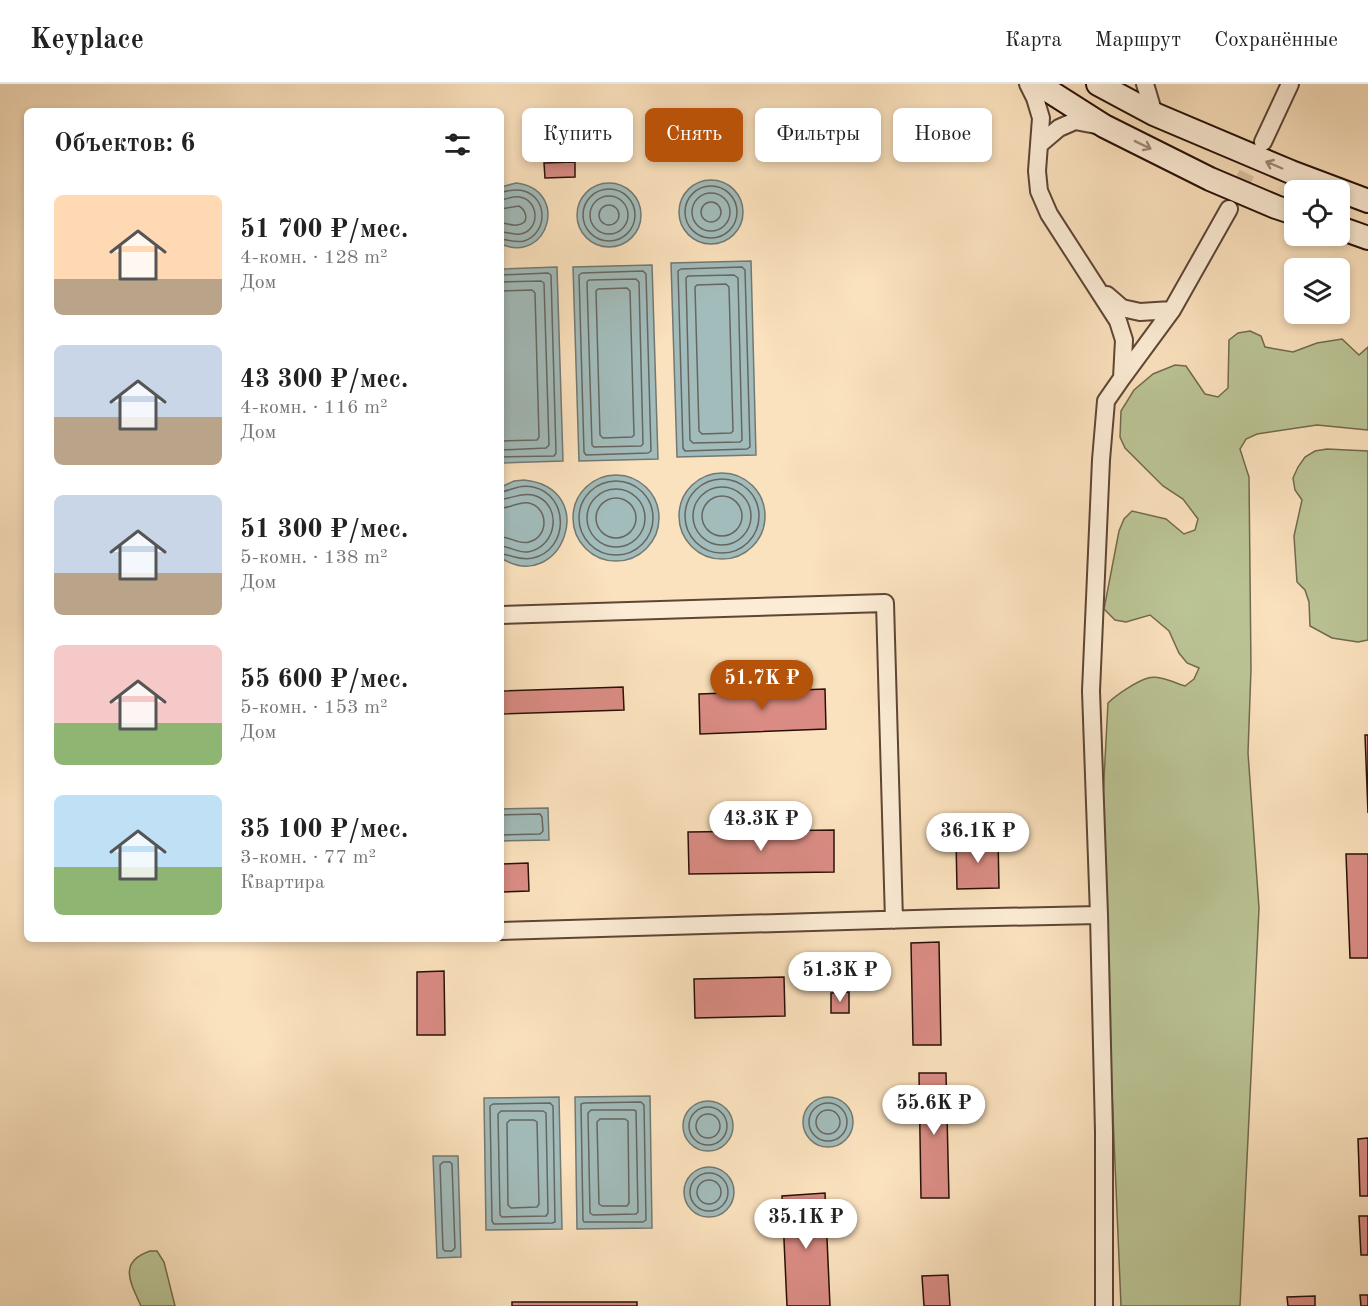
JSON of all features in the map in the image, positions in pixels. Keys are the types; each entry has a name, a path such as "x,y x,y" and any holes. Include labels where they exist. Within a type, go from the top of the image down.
{"street":[{"path":"1028,84 1041,118 1037,171 1039,191 1049,214 1118,321 1124,340 1122,378"},
{"path":"1038,84 1104,126 1210,178 1284,210"},
{"path":"1098,84 1154,114 1291,172 1368,201"},
{"path":"1145,84 1154,114"},
{"path":"1263,142 1290,84"},
{"path":"1038,145 1059,128 1075,121 1104,126"},
{"path":"1104,1306 1104,1132 1091,692 1106,401 1172,310 1229,209"},
{"path":"1350,232 1368,238"},
{"path":"1097,287 1122,308 1140,312 1172,310"},
{"path":"504,615 885,603 894,920"},
{"path":"504,931 1099,915"}],"green space":[{"path":"1250,331 1261,336 1265,347 1293,352 1317,343 1342,339 1359,355 1368,347 1368,430 1317,425 1257,434 1246,439 1240,449 1249,477 1251,669 1248,753 1259,908 1240,1306 1121,1306 1103,879 1103,798 1108,703 1138,682 1148,678 1162,678 1185,686 1194,679 1199,668 1187,663 1179,653 1169,631 1150,615 1126,622 1115,620 1104,609 1119,531 1124,519 1132,511 1166,519 1184,534 1195,530 1198,519 1183,499 1163,486 1125,448 1120,437 1121,411 1134,390 1153,374 1175,365 1186,366 1205,394 1218,397 1228,388 1229,340 1238,333"},
{"path":"1327,449 1368,451 1368,640 1358,642 1332,638 1310,626 1309,602 1305,590 1297,582 1294,536 1302,500 1295,490 1293,478 1305,457 1315,451"},
{"path":"150,1251 157,1251 164,1262 175,1306 141,1306 129,1274 130,1267 140,1256"}],"water":[{"path":"705,180 717,180 734,189 741,200 743,212 741,224 734,235 717,244 705,244 693,239 684,230 679,218 679,206 684,194 693,185"},
{"path":"516,183 533,188 543,198 548,210 547,224 541,236 531,244 518,248 504,245 504,186"},
{"path":"603,183 615,183 632,192 639,203 641,215 639,227 632,238 615,247 603,247 591,242 582,233 577,221 577,209 582,197 591,188"},
{"path":"751,261 756,455 677,457 671,263"},
{"path":"652,265 658,459 579,461 573,267"},
{"path":"557,267 563,461 504,463 504,269"},
{"path":"722,473 738,477 752,486 761,500 765,516 761,532 752,546 738,555 722,559 706,555 692,546 683,532 679,516 683,500 692,486 706,477"},
{"path":"616,475 632,479 646,488 655,502 659,518 655,534 646,548 632,557 616,561 600,557 586,548 577,534 573,518 577,502 586,488 600,479"},
{"path":"524,480 548,487 562,501 567,518 564,536 555,552 541,563 522,566 504,559 504,486"},
{"path":"548,808 549,840 504,841 504,809"},
{"path":"650,1096 652,1228 577,1229 575,1097"},
{"path":"559,1097 562,1229 486,1230 484,1098"},
{"path":"823,1097 833,1097 846,1104 853,1117 853,1127 846,1140 833,1147 823,1147 814,1143 807,1136 803,1127 803,1117 807,1108 814,1101"},
{"path":"703,1101 713,1101 726,1108 733,1121 733,1131 726,1144 713,1151 703,1151 694,1147 687,1140 683,1131 683,1121 687,1112 694,1105"},
{"path":"433,1156 458,1156 461,1257 437,1258"},
{"path":"704,1167 714,1167 727,1174 734,1187 734,1197 727,1210 714,1217 704,1217 695,1213 688,1206 684,1197 684,1187 688,1178 695,1171"}],"building":[{"path":"575,162 575,177 545,178 544,163"},
{"path":"623,687 624,710 504,714 504,691"},
{"path":"825,689 826,729 700,734 699,694"},
{"path":"1365,735 1368,735 1368,813"},
{"path":"834,830 834,872 689,874 688,832"},
{"path":"998,838 999,888 957,889 956,839"},
{"path":"1346,854 1368,854 1368,958 1350,958"},
{"path":"528,863 529,891 504,892 504,864"},
{"path":"939,942 941,1045 913,1045 911,943"},
{"path":"444,971 445,1035 417,1035 417,972"},
{"path":"784,977 785,1016 695,1018 694,979"},
{"path":"849,992 849,1013 831,1013 831,993"},
{"path":"919,1073 946,1073 949,1198 921,1198"},
{"path":"1368,1138 1368,1196 1360,1196 1358,1139"},
{"path":"825,1193 830,1306 787,1306 782,1196"},
{"path":"1359,1216 1368,1216 1368,1255 1361,1255"},
{"path":"948,1275 950,1306 924,1306 922,1276"},
{"path":"1360,1295 1368,1295 1368,1306 1361,1306"},
{"path":"1315,1296 1315,1306 1288,1306 1287,1297"},
{"path":"512,1302 637,1302 637,1306 512,1306"}],"tunnel":[{"path":"1229,209 1259,149"}]}
